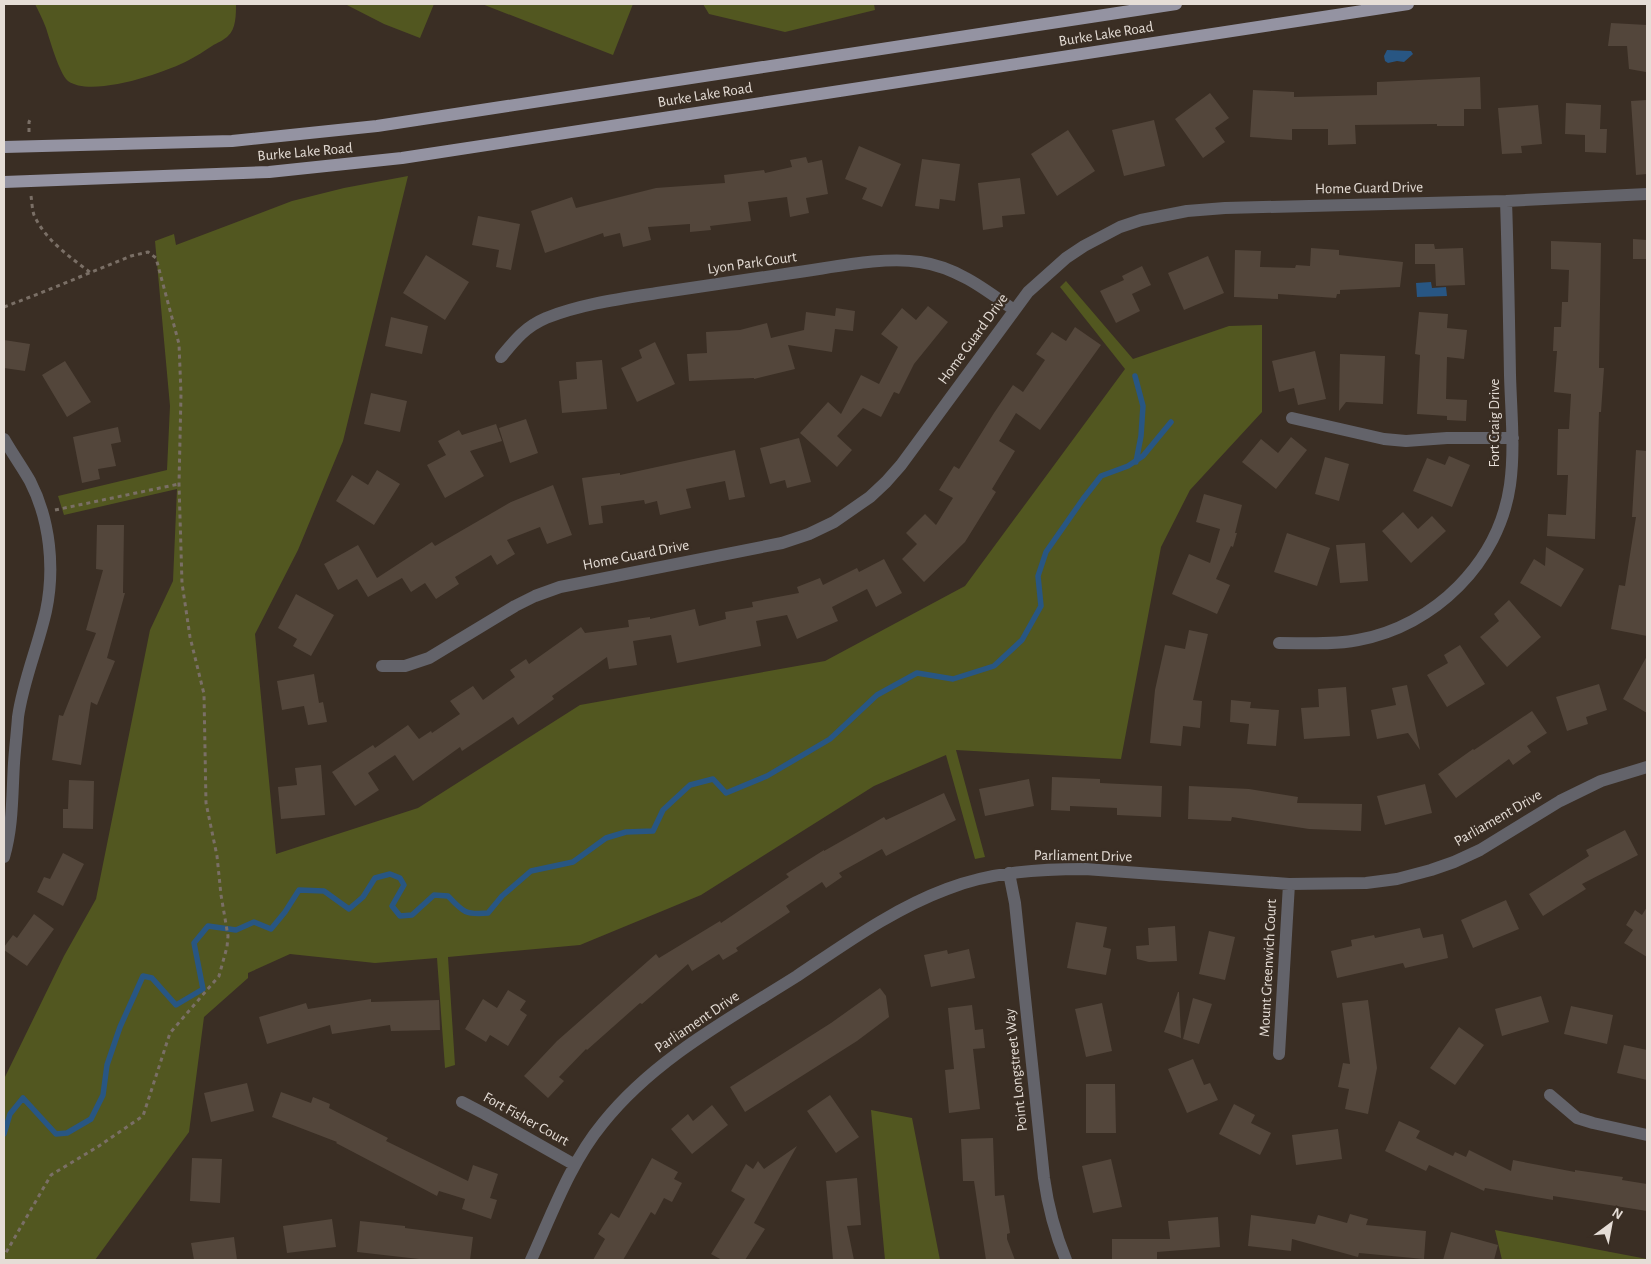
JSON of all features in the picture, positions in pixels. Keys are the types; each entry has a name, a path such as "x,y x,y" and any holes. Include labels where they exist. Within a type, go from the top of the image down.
{"main road":[{"name":"Burke Lake Road","path":"4,147 232,141 377,126 1176,4"},
{"name":"Burke Lake Road","path":"4,182 269,172 402,158 1408,4"}],"street":[{"name":"Home Guard Drive","path":"382,666 405,666 429,658 515,606 560,587 586,580 782,543 809,534 834,522 870,497 901,465 1014,310 1038,281 1084,246 1120,227 1160,215 1225,208 1506,201 1647,194"},
{"name":"Fort Craig Drive","path":"1279,643 1341,643 1375,636 1415,620 1452,593 1467,578 1492,541 1510,485 1513,438 1506,201"},
{"name":"Lyon Park Court","path":"501,357 520,334 528,328 545,319 585,306 711,285 883,261 918,261 947,268 980,286 1014,310"},
{"path":"1292,418 1384,439 1513,438"},
{"path":"4,439 30,481 42,514 49,548 49,586 46,611 26,679 19,715 14,761 11,823 4,857"},
{"name":"Parliament Drive","path":"532,1260 575,1165 601,1125 623,1099 654,1071 693,1042 864,932 909,906 947,888 1009,873 1051,869 1084,869 1289,884 1366,883 1397,878 1430,870 1480,850 1560,801 1602,781 1647,767"},
{"name":"Point Longstreet Way","path":"1009,873 1015,903 1047,1199 1056,1235 1066,1260"},
{"name":"Mount Greenwich Court","path":"1279,1054 1289,884"},
{"path":"1550,1095 1577,1118 1593,1124 1647,1134"},
{"name":"Fort Fisher Court","path":"462,1102 575,1165"}],"path":[{"path":"31,195 33,213 42,230 68,255 91,273"},
{"path":"4,307 131,256 148,252 156,258 180,344 179,484 182,583 190,637 204,694 206,803 218,856 221,895 227,932 227,947 219,976 170,1033 143,1116 50,1175 4,1256"},
{"path":"42,514 179,484"}],"green space":[{"path":"35,4 236,4 236,12 231,33 189,60 146,77 128,82 93,87 79,86 68,81 65,77"},
{"path":"345,4 434,4 420,38 384,24"},
{"path":"482,4 633,4 613,55"},
{"path":"703,4 874,4 875,10 785,32 709,14"},
{"path":"408,176 343,441 298,550 255,634 276,854 418,808 580,705 825,661 965,586 1125,369 1060,287 1066,281 1133,359 1229,326 1262,325 1262,412 1190,490 1161,547 1121,759 956,750 985,857 975,859 946,755 874,786 701,895 580,945 448,957 455,1065 445,1068 437,958 375,963 290,954 248,973 248,978 204,1017 189,1132 95,1260 4,1260 4,1079 64,956 96,899 150,630 173,581 177,489 64,515 58,496 167,470 170,406 155,241 174,234 176,245 292,201 344,188"},
{"path":"871,1110 912,1118 940,1260 885,1260"},
{"path":"1495,1230 1647,1259 1647,1260 1502,1260"}],"water":[{"path":"1387,50 1411,51 1413,54 1404,62 1388,63 1385,61 1384,56"},
{"path":"1431,282 1432,288 1446,287 1447,296 1417,297 1416,283"}],"building":[{"path":"1611,23 1647,25 1646,72 1629,69 1627,46 1608,46"},
{"path":"1480,77 1481,109 1464,109 1464,126 1437,126 1437,124 1355,125 1356,144 1328,145 1328,129 1292,129 1292,140 1250,137 1253,90 1294,92 1294,97 1377,95 1377,82"},
{"path":"1210,93 1229,118 1215,128 1225,142 1203,158 1175,119"},
{"path":"1647,100 1647,174 1636,175 1631,101"},
{"path":"1566,103 1601,105 1600,129 1607,129 1606,153 1585,152 1585,135 1565,134"},
{"path":"1538,105 1542,144 1521,146 1522,153 1502,154 1498,108"},
{"path":"1154,120 1165,166 1124,176 1112,130"},
{"path":"1068,130 1095,171 1057,196 1031,154"},
{"path":"859,146 901,164 882,207 862,199 867,188 845,179"},
{"path":"806,157 808,163 822,160 828,194 806,198 809,213 790,217 787,197 748,202 751,221 710,226 711,230 690,232 690,224 648,227 651,240 623,247 620,233 604,237 603,233 545,253 531,211 572,197 576,208 656,188 725,183 724,175 764,170 765,173 792,167 790,160"},
{"path":"922,159 960,164 955,201 940,199 939,209 915,206"},
{"path":"1020,178 1025,214 1002,216 1003,227 983,230 978,183"},
{"path":"478,216 520,224 511,270 496,267 499,250 472,245"},
{"path":"1633,239 1647,240 1647,259 1633,259"},
{"path":"1551,241 1601,243 1599,368 1604,368 1601,412 1599,412 1595,539 1547,536 1548,514 1566,515 1568,475 1557,475 1558,429 1569,429 1571,394 1554,392 1557,351 1553,351 1554,327 1561,327 1562,302 1568,302 1569,270 1551,269"},
{"path":"1415,244 1434,244 1435,249 1463,248 1465,285 1436,286 1435,264 1415,264"},
{"path":"1311,248 1339,250 1339,255 1403,262 1400,287 1340,290 1340,294 1337,294 1336,298 1278,294 1278,299 1234,297 1235,250 1261,251 1260,267 1295,268 1296,265 1310,266"},
{"path":"426,255 469,282 445,320 403,293"},
{"path":"1208,256 1224,293 1184,310 1168,273"},
{"path":"1142,266 1151,285 1132,294 1140,311 1116,323 1100,291 1124,280 1122,276"},
{"path":"928,306 948,322 914,364 899,394 894,392 881,417 863,408 837,436 852,450 837,467 800,433 828,402 841,414 861,375 879,384 898,347 881,334 902,308 916,320"},
{"path":"836,308 855,311 853,331 835,329 832,352 788,345 795,369 754,379 689,381 687,354 707,353 706,332 740,330 767,323 771,338 804,330 806,312 835,316"},
{"path":"1419,312 1448,314 1447,328 1467,330 1464,359 1447,357 1446,399 1467,400 1466,421 1447,420 1447,416 1417,414 1420,355 1415,354"},
{"path":"391,317 428,326 422,354 385,346"},
{"path":"1075,327 1101,345 1040,430 1016,413 999,441 1015,451 992,489 996,492 965,542 924,582 902,559 917,544 906,533 925,514 936,525 953,498 939,490 954,466 959,469 1013,385 1023,392 1045,360 1036,354 1052,332 1066,341"},
{"path":"4,340 30,344 25,371 4,368"},
{"path":"655,342 675,384 637,402 621,368 642,358 639,350"},
{"path":"1315,351 1326,399 1298,405 1294,388 1279,392 1272,361"},
{"path":"1340,354 1385,356 1383,404 1346,402 1339,411"},
{"path":"602,360 607,409 562,413 559,381 577,379 576,362"},
{"path":"65,361 91,402 67,417 42,375"},
{"path":"371,393 407,401 400,432 364,424"},
{"path":"526,419 538,453 510,463 499,428"},
{"path":"496,424 502,441 470,451 484,476 445,498 427,465 446,455 438,441 459,430 462,435"},
{"path":"118,427 121,442 111,444 116,466 98,469 100,479 82,483 73,437"},
{"path":"1291,437 1307,450 1276,489 1242,462 1261,439 1278,453"},
{"path":"799,438 811,482 787,488 785,480 770,484 760,448"},
{"path":"735,450 745,497 729,500 725,481 686,489 691,508 660,515 657,501 645,504 644,500 601,506 603,523 589,525 582,478 620,473 620,475"},
{"path":"1636,450 1647,451 1647,636 1611,629 1619,585 1625,586 1636,517 1632,517"},
{"path":"1449,456 1470,465 1452,507 1413,491 1427,458 1445,465"},
{"path":"1325,457 1349,464 1339,501 1315,494"},
{"path":"377,470 400,484 374,525 336,501 352,475 368,485"},
{"path":"553,485 572,535 547,544 540,527 507,540 515,554 497,565 491,555 455,577 459,584 436,599 425,583 411,592 402,578 368,597 357,579 338,590 324,564 358,545 377,578 432,542 435,546 511,502"},
{"path":"1204,494 1242,505 1233,547 1231,546 1216,579 1230,585 1217,614 1172,594 1189,554 1210,563 1220,529 1196,522"},
{"path":"1403,512 1418,529 1432,516 1446,531 1411,563 1382,531"},
{"path":"97,525 124,525 123,593 125,593 107,658 115,661 97,705 91,702 81,765 52,760 59,715 63,716 96,633 86,630 103,570 96,569"},
{"path":"1287,533 1330,548 1317,586 1274,572"},
{"path":"1365,543 1368,581 1340,583 1336,545"},
{"path":"1546,547 1584,569 1561,607 1520,583 1534,559 1545,566"},
{"path":"884,559 902,593 876,607 867,589 832,607 838,621 797,639 787,615 756,621 761,646 677,663 671,635 633,641 637,665 609,669 607,657 552,696 554,699 518,725 513,717 462,751 460,747 413,781 395,755 368,773 379,790 355,806 332,772 373,745 375,748 408,725 419,739 431,731 432,733 460,714 450,701 473,686 483,700 515,677 510,670 526,659 529,664 581,627 585,633 629,627 628,620 650,617 650,619 695,609 699,626 726,619 725,612 753,607 752,602 799,593 797,587 820,578 823,585 857,568 859,572"},
{"path":"296,594 334,615 311,656 293,646 297,639 278,628"},
{"path":"1509,600 1541,637 1507,667 1480,637 1499,621 1494,614"},
{"path":"1189,630 1208,634 1193,700 1202,701 1200,728 1183,726 1181,746 1150,743 1155,690 1165,645 1185,649"},
{"path":"1460,645 1485,684 1447,707 1427,675 1448,663 1444,655"},
{"path":"1647,656 1647,713 1623,699"},
{"path":"314,674 319,703 323,702 327,722 308,725 304,706 282,710 277,681"},
{"path":"1599,684 1607,710 1586,717 1588,724 1567,731 1556,697"},
{"path":"1407,685 1420,750 1408,733 1377,739 1371,710 1396,705 1392,688"},
{"path":"1346,687 1350,736 1304,739 1301,708 1319,707 1318,689"},
{"path":"1231,700 1251,702 1250,708 1279,710 1276,746 1247,744 1249,724 1230,722"},
{"path":"1532,711 1547,733 1527,746 1531,752 1513,765 1509,759 1456,798 1438,774"},
{"path":"321,765 325,815 281,819 278,787 297,785 295,768"},
{"path":"1052,777 1100,779 1100,783 1162,786 1161,817 1117,815 1117,808 1070,806 1070,811 1051,810"},
{"path":"1029,779 1034,806 985,816 979,789"},
{"path":"69,780 94,781 93,829 63,828 63,809 68,809"},
{"path":"1425,784 1432,813 1385,825 1377,796"},
{"path":"1189,786 1249,789 1298,797 1297,803 1362,804 1361,831 1309,829 1232,817 1231,821 1188,819"},
{"path":"944,793 956,820 886,856 882,849 839,873 842,877 826,888 822,882 786,906 790,912 736,948 738,951 723,960 719,954 692,971 688,964 586,1049 559,1077 564,1081 548,1098 524,1076 557,1041 656,954 659,958 720,921 721,923 789,877 786,874 824,850 884,817 886,820"},
{"path":"1625,830 1638,855 1582,884 1586,889 1543,916 1529,894 1589,856 1586,850"},
{"path":"63,853 84,864 63,906 37,892 44,877 50,879"},
{"path":"1506,900 1519,929 1473,948 1461,920"},
{"path":"1647,907 1647,957 1624,943 1633,930 1626,925 1635,910 1642,915"},
{"path":"34,914 54,929 27,966 4,950 4,947 13,935 17,938"},
{"path":"1076,922 1107,927 1103,947 1111,949 1106,975 1067,968"},
{"path":"1175,926 1177,961 1149,962 1137,959 1136,946 1149,945 1148,928"},
{"path":"1420,928 1423,938 1443,934 1448,958 1405,968 1403,963 1337,978 1331,951 1352,946 1351,940 1374,935 1375,938"},
{"path":"1209,931 1235,937 1225,980 1199,974"},
{"path":"969,949 975,978 931,987 924,955 947,950 948,954"},
{"path":"880,988 886,996 889,1017 857,1041 745,1112 730,1087 831,1023"},
{"path":"508,990 526,1001 520,1010 527,1015 508,1046 490,1035 486,1042 465,1029 483,999 497,1008"},
{"path":"1179,992 1181,1038 1164,1032"},
{"path":"1541,996 1549,1022 1502,1036 1495,1009"},
{"path":"1193,998 1212,1004 1199,1044 1183,1039"},
{"path":"371,999 371,1002 439,1000 440,1030 391,1031 390,1025 332,1034 330,1025 267,1044 259,1017 306,1003 308,1009"},
{"path":"1368,1000 1377,1068 1368,1114 1345,1109 1349,1089 1338,1087 1343,1063 1350,1064 1342,1003"},
{"path":"1102,1003 1112,1051 1086,1057 1075,1009"},
{"path":"972,1005 975,1030 983,1029 985,1048 973,1049 980,1109 949,1113 945,1070 954,1069 948,1008"},
{"path":"1571,1006 1613,1015 1607,1044 1564,1034"},
{"path":"1459,1027 1484,1045 1455,1085 1430,1068"},
{"path":"1624,1045 1647,1050 1647,1080 1617,1073"},
{"path":"1193,1059 1204,1085 1210,1083 1218,1100 1187,1113 1168,1069"},
{"path":"247,1083 254,1111 211,1122 204,1093"},
{"path":"1086,1084 1115,1084 1116,1133 1086,1133"},
{"path":"281,1092 311,1103 313,1097 330,1104 329,1108 388,1138 386,1141 468,1181 473,1165 498,1174 490,1198 497,1200 491,1219 462,1209 465,1199 439,1191 437,1196 337,1142 272,1117"},
{"path":"830,1095 859,1137 836,1153 807,1111"},
{"path":"1234,1104 1255,1115 1251,1123 1271,1133 1260,1155 1219,1134"},
{"path":"712,1105 728,1125 692,1154 671,1129 688,1114 693,1121"},
{"path":"1399,1121 1420,1131 1416,1138 1453,1156 1455,1152 1466,1157 1469,1150 1511,1171 1513,1160 1575,1172 1575,1170 1623,1177 1622,1180 1647,1184 1647,1211 1553,1196 1553,1200 1485,1188 1484,1191 1429,1165 1426,1171 1385,1151"},
{"path":"1338,1129 1342,1159 1296,1165 1292,1135"},
{"path":"993,1138 995,1196 1004,1195 1010,1233 1007,1234 1007,1239 1015,1260 986,1260 974,1181 963,1181 961,1139"},
{"path":"797,1146 754,1223 765,1229 745,1260 722,1260 711,1254 745,1199 731,1191 746,1164 753,1169 758,1161 764,1169"},
{"path":"192,1158 222,1159 220,1203 190,1201"},
{"path":"652,1158 678,1172 674,1179 682,1183 672,1202 664,1198 655,1215 651,1212 623,1260 593,1260 605,1239 598,1234 611,1213 619,1218"},
{"path":"1111,1159 1122,1207 1093,1213 1082,1166"},
{"path":"857,1178 861,1225 847,1226 854,1260 833,1260 826,1181"},
{"path":"1350,1214 1368,1219 1366,1225 1426,1231 1424,1259 1359,1253 1358,1257 1292,1239 1291,1251 1248,1246 1251,1215 1315,1224 1318,1215 1347,1223"},
{"path":"1218,1217 1220,1247 1157,1252 1157,1260 1112,1260 1112,1239 1170,1239 1168,1221"},
{"path":"332,1219 336,1247 287,1253 283,1226"},
{"path":"360,1221 473,1237 470,1260 428,1260 357,1252"},
{"path":"1451,1232 1498,1245 1494,1260 1443,1260"},
{"path":"234,1237 237,1260 194,1260 191,1243"}],"waterway":[{"path":"1135,376 1143,406 1141,436 1136,462"},
{"path":"4,1134 10,1114 23,1098 56,1134 67,1133 91,1119 103,1095 107,1065 120,1027 143,976 152,978 176,1005 203,989 194,943 208,926 236,930 254,922 271,929 299,890 324,891 349,909 363,897 375,878 390,874 400,878 404,885 392,906 400,916 412,915 434,895 448,896 461,909 469,913 488,913 502,896 531,871 573,862 606,838 626,832 653,831 663,810 690,785 713,779 726,793 767,776 830,739 877,695 917,673 953,679 994,666 1022,640 1041,606 1038,576 1046,552 1083,499 1101,476 1128,466 1143,456 1171,422"}]}
